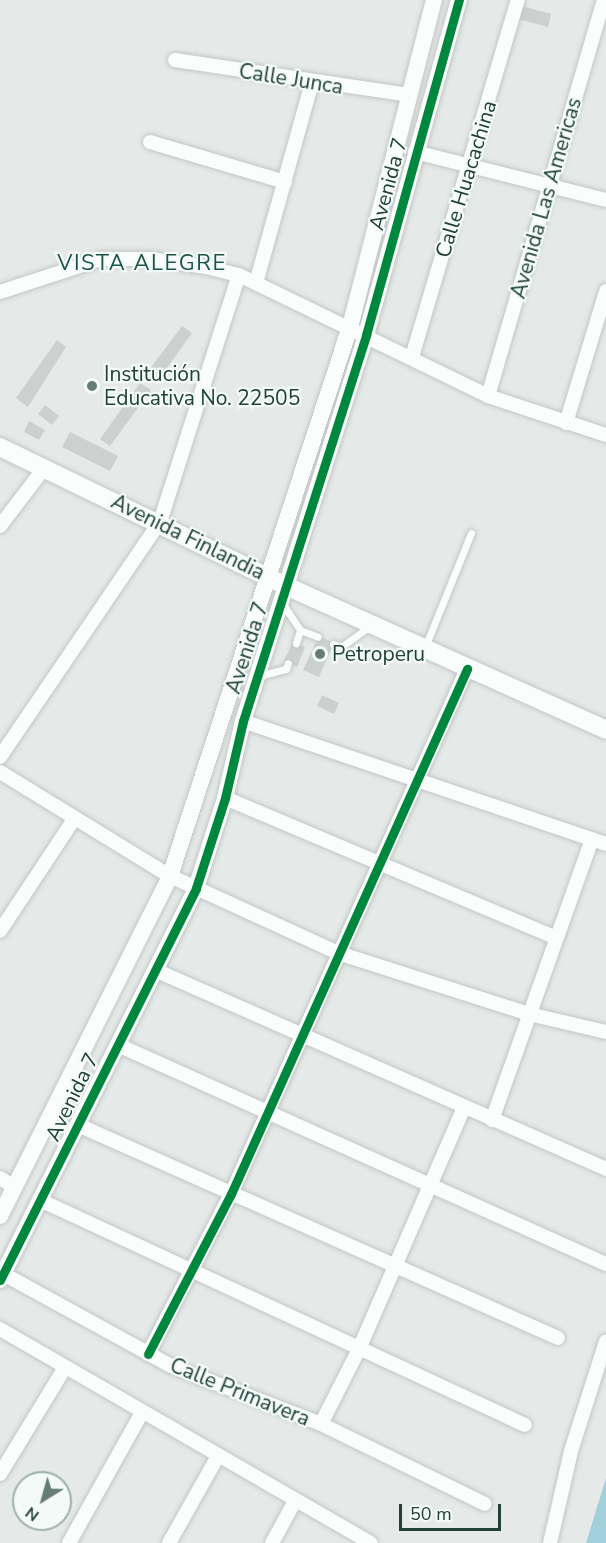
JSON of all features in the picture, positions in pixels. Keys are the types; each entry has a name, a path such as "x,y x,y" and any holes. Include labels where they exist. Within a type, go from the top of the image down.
{"main road":[{"name":"Avenida Finlandia","path":"0,447 160,522 265,576 283,594 371,625 606,730"}],"street":[{"name":"Avenida 7","path":"0,1216 7,1183 170,876 265,576 350,327 434,0"},
{"name":"Avenida 7","path":"1,1275 42,1201 196,888 225,798 243,721 366,335 459,0"},
{"name":"Calle Huacachina","path":"412,357 518,0"},
{"name":"Avenida Las Americas","path":"488,396 601,2"},
{"name":"Calle Junca","path":"175,60 312,83 408,95"},
{"path":"256,283 312,83"},
{"path":"150,142 285,182"},
{"path":"415,152 550,183 606,200"},
{"path":"0,292 101,259 151,259 239,275 412,357 488,396 606,435"},
{"path":"0,757 160,522 239,275"},
{"path":"566,423 606,291"},
{"path":"0,526 45,467"},
{"path":"148,1353 231,1194 415,777 467,669"},
{"path":"243,721 415,777 606,844"},
{"path":"0,772 170,876 339,953 530,1014 606,1032"},
{"path":"225,798 556,938"},
{"path":"0,930 74,819"},
{"path":"492,1120 592,839"},
{"path":"155,969 606,1169"},
{"path":"118,1045 606,1264"},
{"path":"321,1424 359,1349 464,1107"},
{"path":"78,1125 558,1338"},
{"path":"42,1201 525,1425"},
{"name":"Calle Primavera","path":"1,1275 148,1353 221,1387 321,1424 485,1504"},
{"path":"0,1329 141,1414 370,1543"},
{"path":"550,1543 571,1452 606,1341"},
{"path":"0,1473 64,1369"},
{"path":"69,1543 141,1414"},
{"path":"169,1543 218,1456"},
{"path":"272,1543 295,1501"}],"lane":[{"path":"424,650 471,533"},
{"path":"283,594 300,630 296,643"},
{"path":"333,644 341,647 371,625"},
{"path":"300,630 318,637"},
{"path":"257,676 286,669 288,663"}],"water":[{"path":"606,1478 606,1543 586,1543"}],"building":[{"path":"522,6 551,14 548,27 518,19"},
{"path":"182,326 192,333 156,383 145,375"},
{"path":"57,340 66,347 28,407 16,398"},
{"path":"140,383 151,390 110,446 100,439"},
{"path":"45,405 59,416 52,425 38,414"},
{"path":"29,421 45,430 39,440 24,432"},
{"path":"70,432 118,456 110,471 62,447"},
{"path":"319,636 334,643 319,677 303,670"},
{"path":"293,641 305,647 297,667 284,661"},
{"path":"322,695 339,703 334,714 317,706"}],"cycle path":[{"path":"0,1280 196,888 225,798 243,721 366,335 459,0"},
{"path":"148,1354 231,1194 467,669"}],"place":[{"name":"Institución Educativa No. 22505","path":"92,386"},
{"name":"Petroperu","path":"320,654"}],"district":[{"name":"VISTA ALEGRE","path":"142,264"}]}
